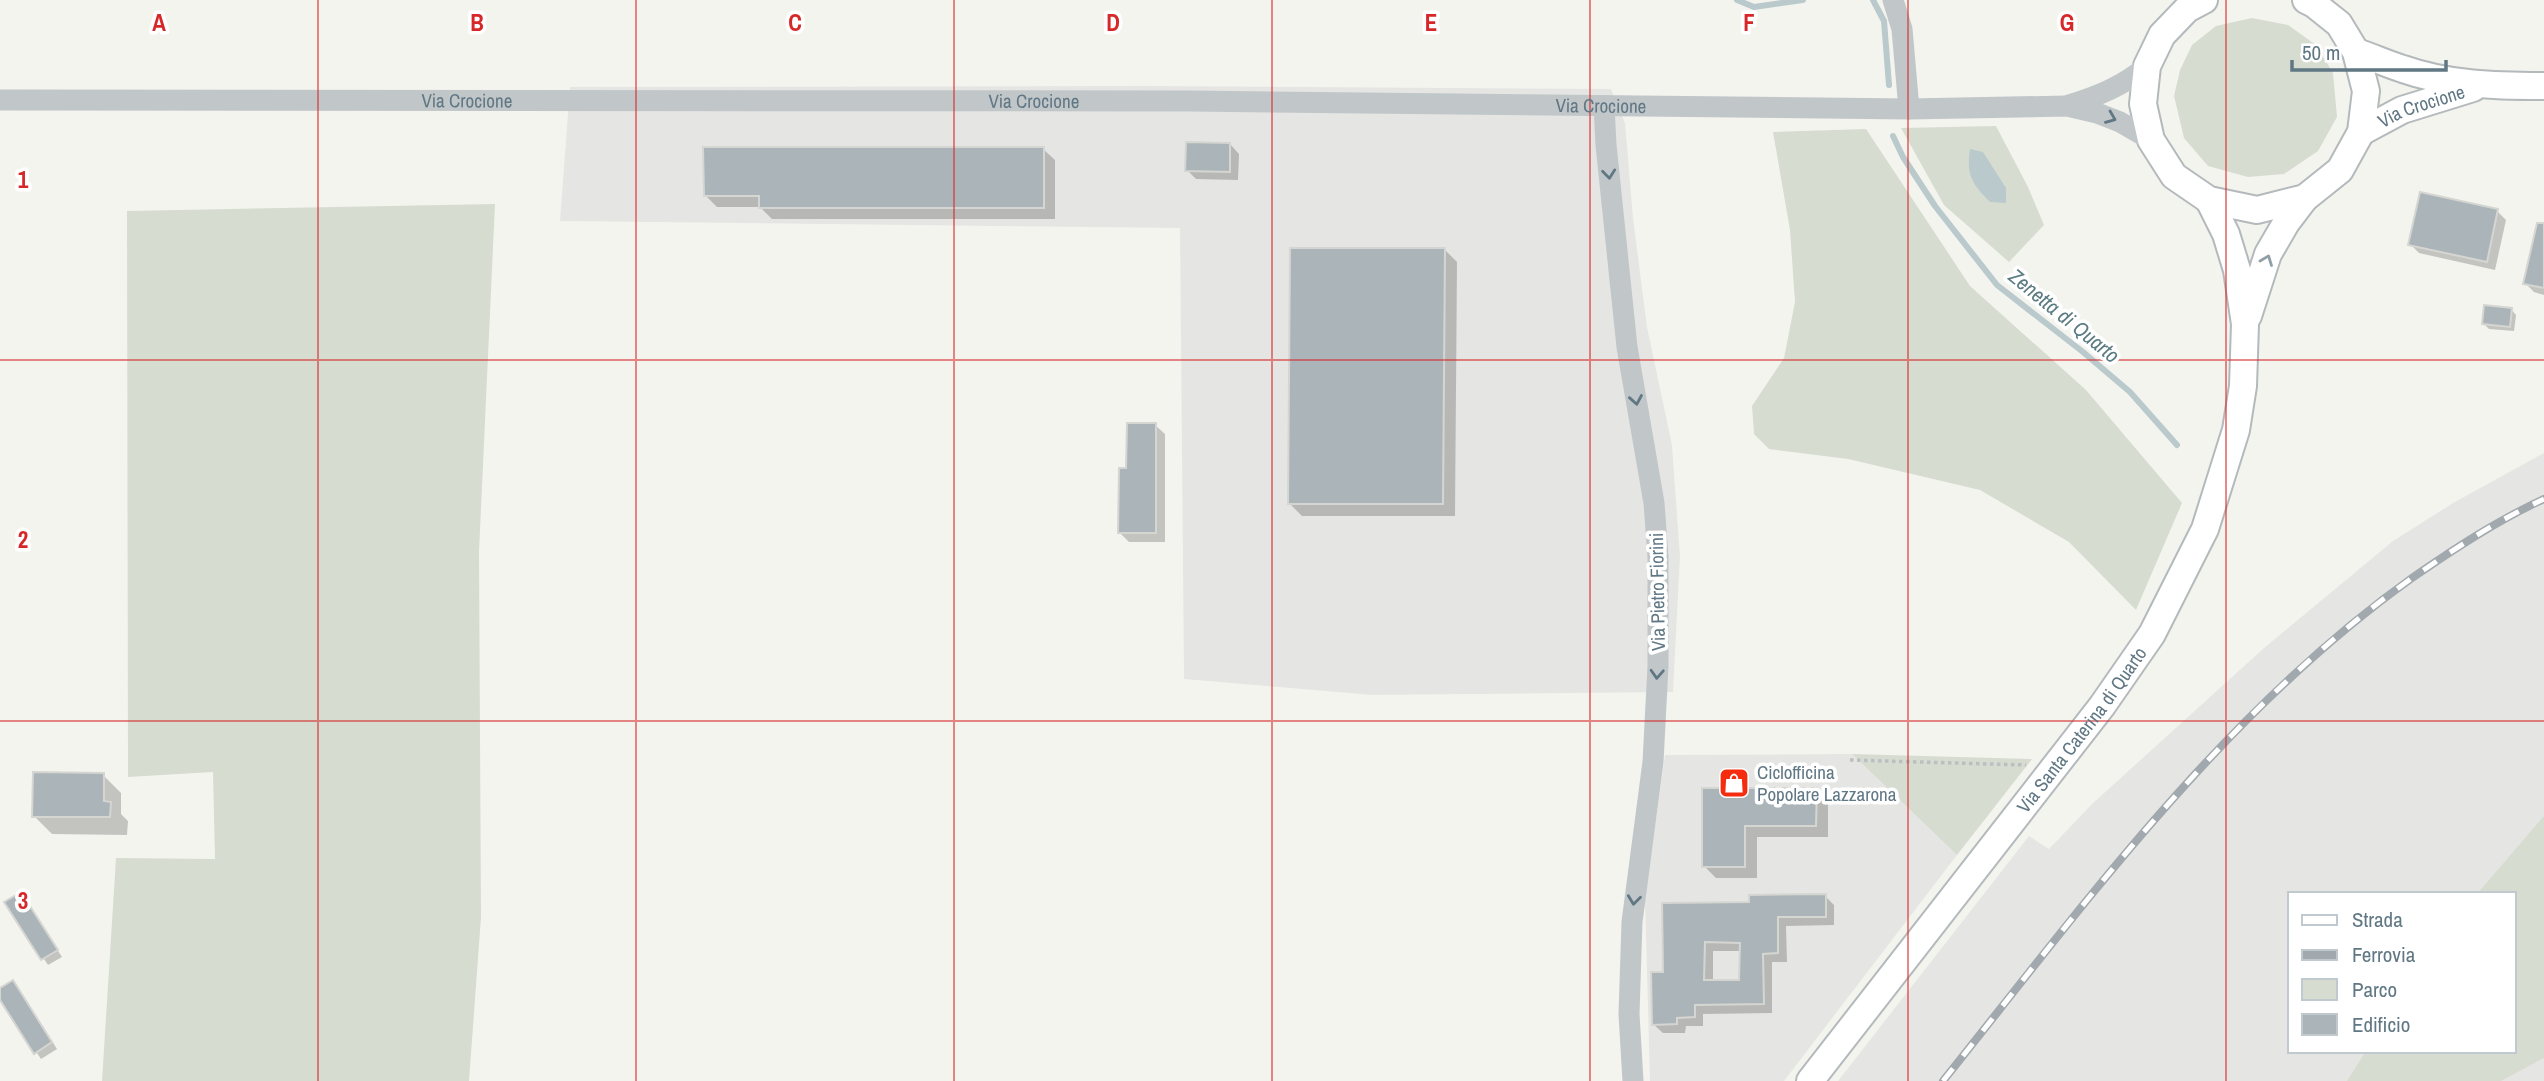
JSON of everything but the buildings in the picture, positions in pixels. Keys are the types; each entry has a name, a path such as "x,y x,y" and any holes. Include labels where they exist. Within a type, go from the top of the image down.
{"main road":[{"path":"2193,3 2162,35 2147,66 2143,104 2151,140 2174,176 2209,200 2257,210 2305,198 2340,170 2361,132 2366,91 2356,52 2339,24 2306,0"},
{"name":"Via Crocione","path":"2356,52 2413,72 2485,86 2544,86"},
{"name":"Via Crocione","path":"2361,132 2402,110 2434,98 2485,86"},
{"name":"Via Santa Caterina di Quarto","path":"2245,324 2268,254 2305,198"},
{"name":"Via Santa Caterina di Quarto","path":"1810,1081 2102,706 2152,634 2205,529 2236,430 2242,386 2245,324 2238,270 2226,234 2209,200"}],"street":[{"path":"1892,0 1902,29 1909,109"},
{"name":"Via Crocione","path":"2067,106 2099,96 2128,82 2147,66"},
{"name":"Via Crocione","path":"0,100 1191,101 1909,109 2067,106 2120,122 2151,140"},
{"name":"Via Pietro Fiorini","path":"1604,106 1627,347 1654,503 1658,557 1658,666 1653,762 1632,922 1629,1014 1633,1081"}],"path":[{"path":"1850,760 2056,766"}],"shaded area":[{"path":"1148,86 1611,89 1625,123 1633,218 1647,327 1672,445 1680,556 1673,692 1372,695 1184,679 1180,228 560,221 570,87"},
{"path":"1970,149 1983,152 2006,188 2006,203 1990,202 1975,184 1969,166"},
{"path":"2544,453 2544,1081 1838,1081 2029,836 2049,849 2092,804 2264,648 2393,541 2453,503"},
{"path":"1852,754 1957,855 1784,1081 1650,1081 1645,898 1665,755"}],"green space":[{"path":"2252,18 2288,25 2316,45 2333,73 2337,117 2318,151 2284,174 2248,177 2208,166 2184,138 2174,96 2180,70 2192,45 2216,26"},
{"path":"1996,126 2028,187 2044,225 2009,262 1944,205 1901,128"},
{"path":"1866,129 1970,286 2086,390 2182,503 2136,610 2069,542 1980,490 1848,459 1769,449 1754,434 1752,406 1784,358 1795,302 1790,230 1773,132"},
{"path":"495,204 479,552 481,917 469,1081 102,1081 116,858 215,859 213,772 128,777 127,211"},
{"path":"1852,754 2032,759 1957,855"},
{"path":"2544,816 2544,1058 2501,1081 2347,1081 2365,1053 2516,1053 2516,892 2479,892"}],"waterway":[{"name":"Zenetta di Quarto","path":"1737,0 1754,7 1803,0"},
{"name":"Zenetta di Quarto","path":"1873,0 1884,21 1889,85"},
{"name":"Zenetta di Quarto","path":"1893,136 1903,157 1935,206 1997,285 2130,392 2177,445"}],"railway":[{"path":"1943,1081 2050,946 2161,813 2219,749 2280,688 2344,631 2412,578 2476,536 2544,499"}],"place":[{"name":"Ciclofficina Popolare Lazzarona","path":"1734,783"}]}
